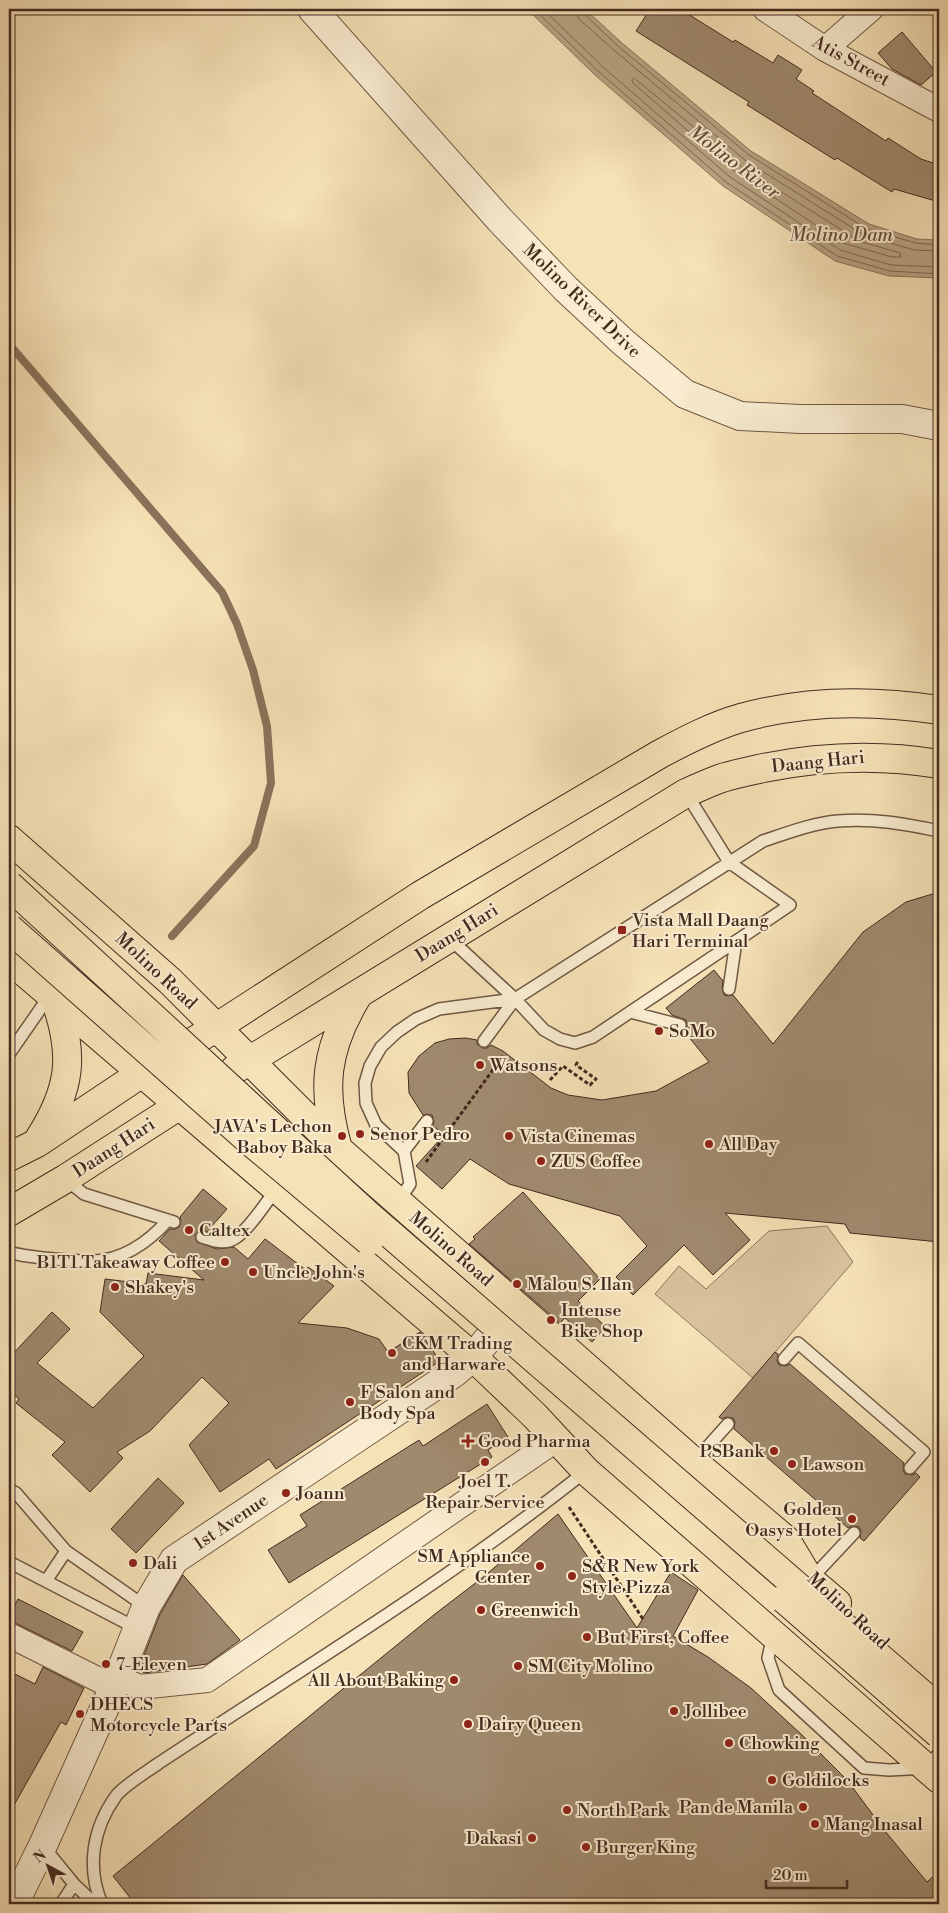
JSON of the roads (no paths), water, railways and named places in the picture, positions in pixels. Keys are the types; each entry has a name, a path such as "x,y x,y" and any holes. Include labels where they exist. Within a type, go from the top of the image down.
{"main road":[{"path":"9,1157 37,1142 421,895 660,754 699,734 741,718 788,708 825,704 869,704 939,710"},
{"name":"Daang Hari","path":"9,1212 65,1180 248,1061 686,794 722,778 792,762 832,757 873,756 907,758 939,764"},
{"name":"Molino Road","path":"9,839 164,976 338,1149 404,1193 516,1306 786,1540 810,1580 939,1694"},
{"name":"Molino Road","path":"9,885 367,1214 939,1709"},
{"name":"Molino Road","path":"9,928 251,1142 364,1236 939,1734"},
{"path":"9,959 473,1357 557,1439 586,1471 774,1633 935,1766"},
{"path":"338,1149 330,1122 327,1094 329,1066 335,1039 345,1016 358,994"},
{"path":"37,1142 56,1111 66,1078 67,1039 57,1001"}],"street":[{"name":"Molino River Drive","path":"312,9 500,220 566,290 622,342 685,394 740,416 800,419 902,419 939,426"},
{"name":"Atis Street","path":"765,9 825,49 939,110"},
{"path":"825,49 871,9"},
{"name":"1st Avenue","path":"14,1904 43,1845 116,1683 142,1618 174,1560 454,1373 473,1357 516,1306"},
{"path":"9,1635 116,1683 140,1687 206,1680 557,1439"}],"lane":[{"path":"449,938 515,999 544,1030 560,1039 575,1043 593,1037 790,905 729,862 686,794"},
{"path":"484,1042 515,999 763,841 801,828 837,821 872,821 939,831"},
{"path":"729,989 736,941"},
{"path":"404,1151 376,1125 366,1103 365,1083 370,1066 381,1047 397,1032 416,1019 439,1009 515,999"},
{"path":"9,1054 57,1001"},
{"path":"630,1012 680,1026"},
{"path":"404,1193 404,1151 427,1121"},
{"path":"9,1252 21,1256 90,1262 111,1258 137,1248 172,1221 84,1194 65,1180"},
{"path":"202,1237 219,1242 231,1241 240,1236 277,1188"},
{"path":"784,1359 798,1343 857,1394 924,1452 910,1468"},
{"path":"694,1462 728,1424"},
{"path":"102,1904 98,1894 92,1861 97,1831 117,1794 159,1763 437,1579 586,1471"},
{"path":"9,1490 16,1493 66,1551 142,1618"},
{"path":"810,1580 854,1533"},
{"path":"46,1581 66,1551"},
{"path":"9,1562 46,1581 142,1618"},
{"path":"774,1633 768,1658 779,1690 864,1768 889,1770 935,1766"},
{"path":"43,1845 74,1884 95,1904"},
{"path":"61,1904 74,1884"}],"water":[{"name":"Molino Dam","path":"527,9 585,9 622,43 751,151 869,224 917,239 939,240 939,278 889,276 835,261 723,186 595,75"}],"waterway":[{"path":"9,344 222,592 237,624 253,670 267,726 271,783 254,846 172,936"}],"place":[{"name":"Vista Mall Daang Hari Terminal","path":"622,930"},
{"name":"SoMo","path":"659,1031"},
{"name":"Watsons","path":"480,1065"},
{"name":"Senor Pedro","path":"360,1134"},
{"name":"JAVA's Lechon Baboy Baka","path":"342,1136"},
{"name":"Vista Cinemas","path":"509,1136"},
{"name":"All Day","path":"709,1144"},
{"name":"ZUS Coffee","path":"541,1161"},
{"name":"Caltex","path":"189,1230"},
{"name":"B1T1 Takeaway Coffee","path":"225,1262"},
{"name":"Uncle John's","path":"253,1272"},
{"name":"Malou S. Ilan","path":"517,1284"},
{"name":"Shakey's","path":"115,1287"},
{"name":"Intense Bike Shop","path":"551,1320"},
{"name":"CKM Trading and Harware","path":"392,1353"},
{"name":"F Salon and Body Spa","path":"350,1402"},
{"name":"Good Pharma","path":"468,1441"},
{"name":"PSBank","path":"774,1451"},
{"name":"Joel T. Repair Service","path":"485,1462"},
{"name":"Lawson","path":"792,1464"},
{"name":"Joann","path":"286,1493"},
{"name":"Golden Oasys Hotel","path":"852,1519"},
{"name":"Dali","path":"133,1563"},
{"name":"SM Appliance Center","path":"540,1566"},
{"name":"S&R New York Style Pizza","path":"572,1576"},
{"name":"Greenwich","path":"481,1610"},
{"name":"But First, Coffee","path":"587,1637"},
{"name":"7-Eleven","path":"106,1664"},
{"name":"SM City Molino","path":"518,1666"},
{"name":"All About Baking","path":"454,1680"},
{"name":"Jollibee","path":"674,1711"},
{"name":"DHECS Motorcycle Parts","path":"80,1714"},
{"name":"Dairy Queen","path":"468,1724"},
{"name":"Chowking","path":"729,1743"},
{"name":"Goldilocks","path":"772,1780"},
{"name":"Pan de Manila","path":"803,1807"},
{"name":"North Park","path":"567,1810"},
{"name":"Mang Inasal","path":"815,1824"},
{"name":"Dakasi","path":"532,1838"},
{"name":"Burger King","path":"586,1847"}],"water label":[{"name":"Molino River","path":"734,162"}]}
